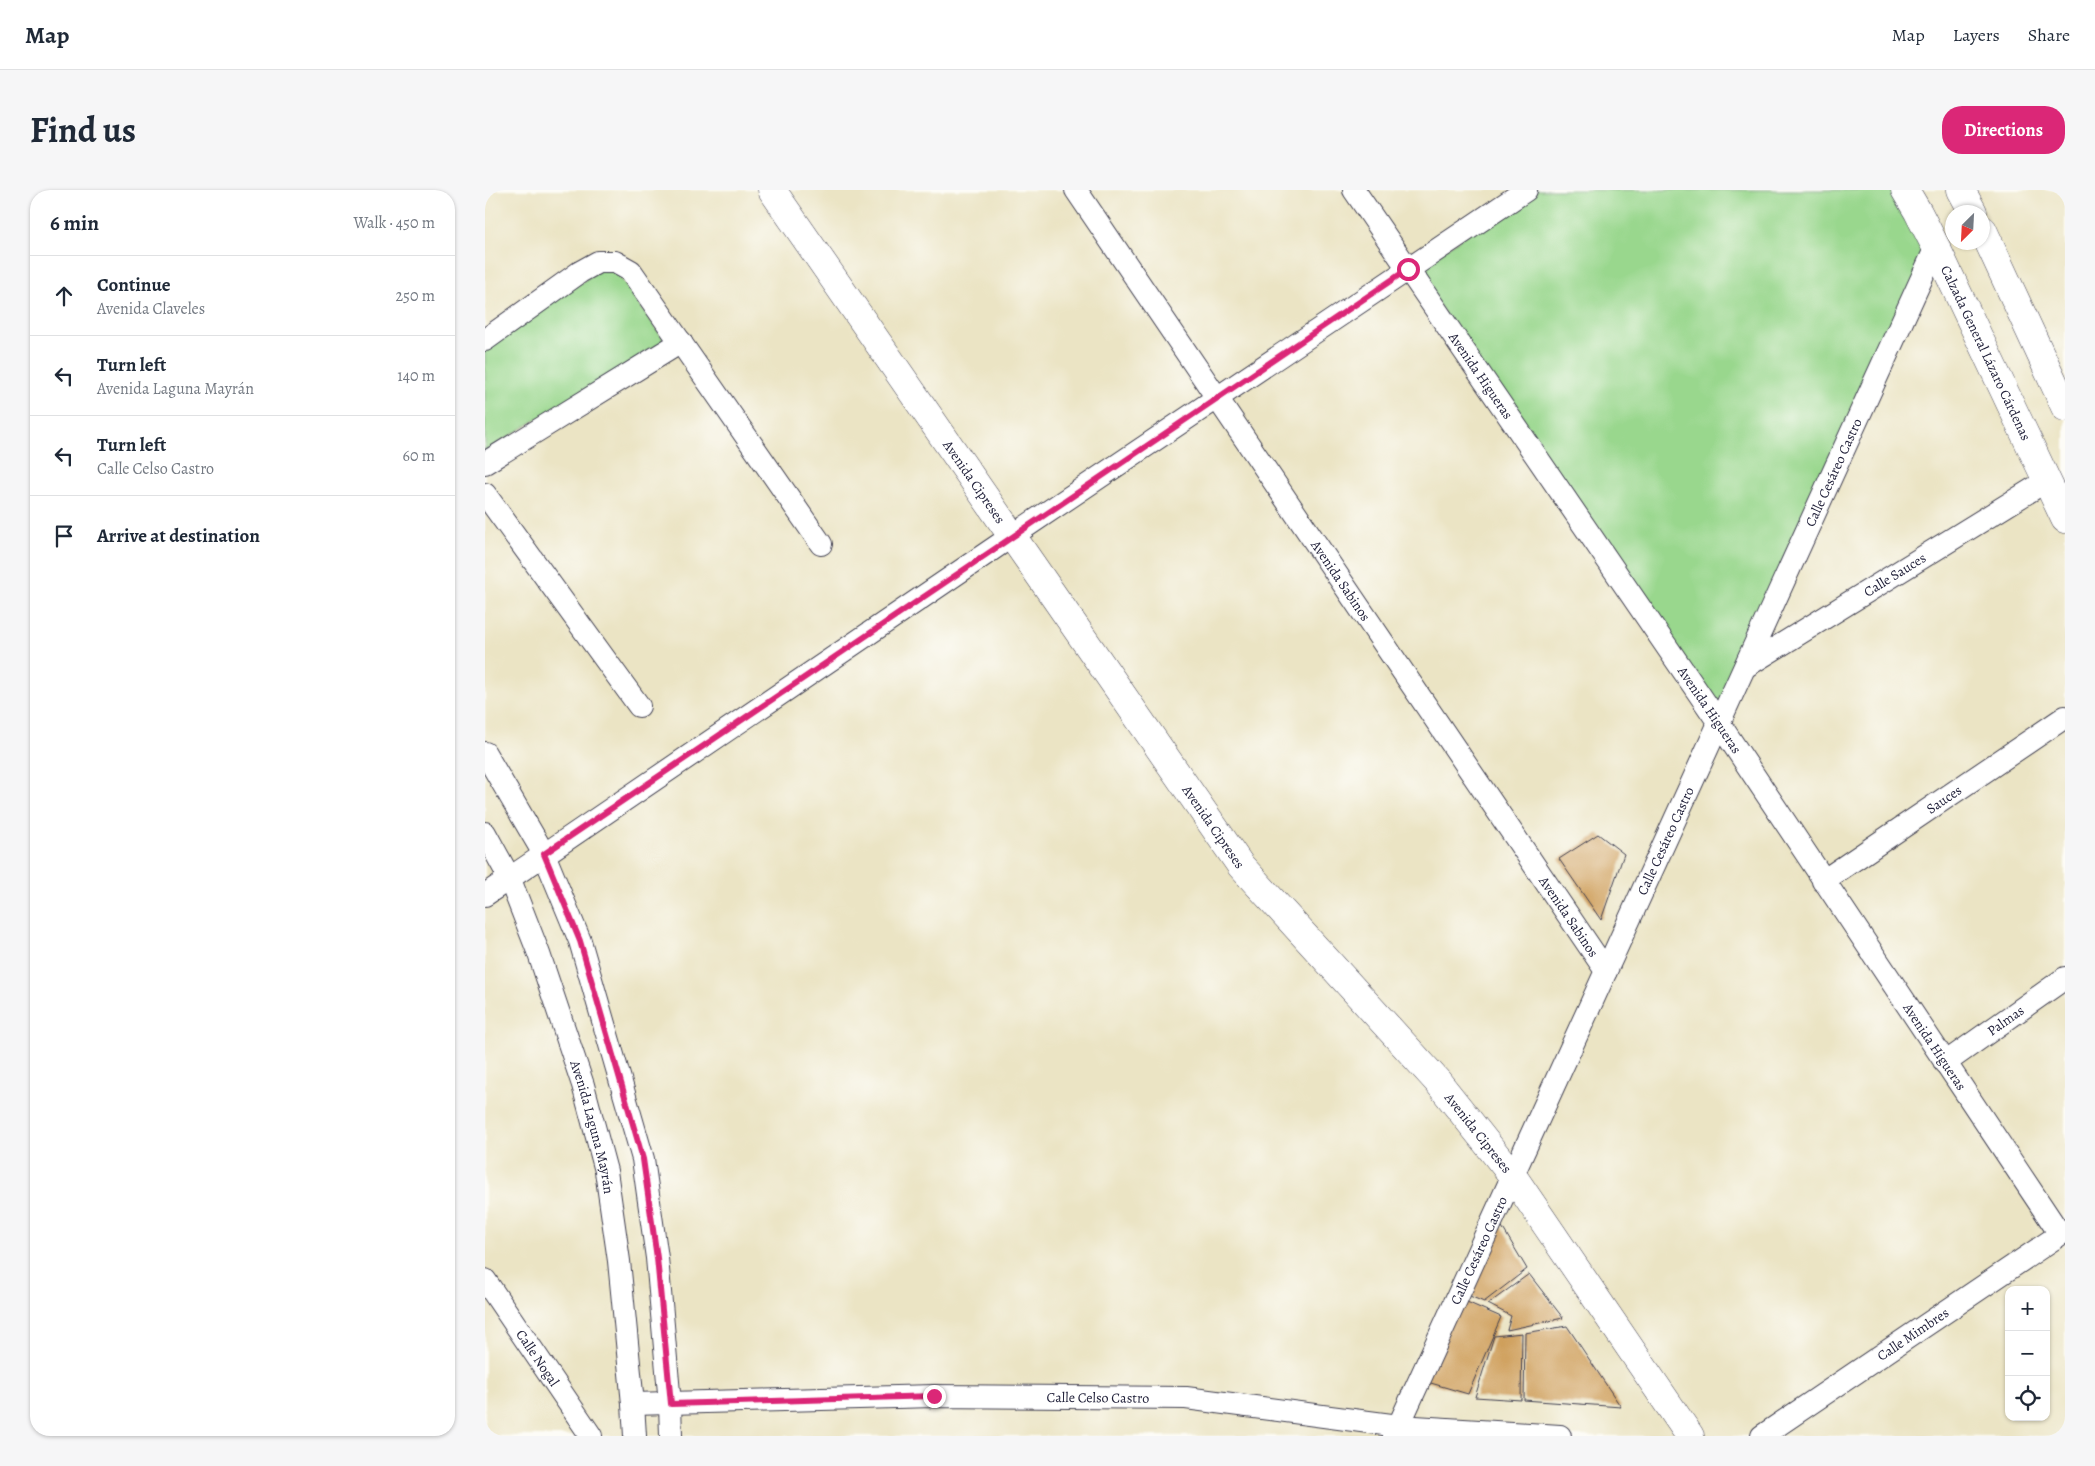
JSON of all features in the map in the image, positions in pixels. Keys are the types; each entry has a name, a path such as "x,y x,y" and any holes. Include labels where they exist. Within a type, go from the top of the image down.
{"street":[{"name":"Avenida Cipreses","path":"772,190 1241,866 1438,1082 1512,1175 1690,1436"},
{"name":"Avenida Sabinos","path":"1076,190 1606,971"},
{"name":"Avenida Higueras","path":"1354,190 1719,723 1945,1062 2063,1232"},
{"path":"485,895 1012,536 1526,190"},
{"name":"Calzada General Lázaro Cárdenas","path":"1905,190 1936,246 2065,519"},
{"path":"1961,190 1969,205"},
{"path":"1990,245 2065,407"},
{"name":"Calle Cesáreo Castro","path":"1397,1431 1936,246"},
{"path":"485,340 580,272 598,262 615,262 631,272 821,544"},
{"path":"485,463 681,342"},
{"name":"Calle Sauces","path":"1745,667 2046,480"},
{"path":"485,494 639,706"},
{"name":"Sauces","path":"1823,881 2065,718"},
{"path":"485,753 544,854 580,941 643,1159 657,1258 671,1404 671,1436"},
{"name":"Avenida Laguna Mayrán","path":"485,833 509,878 539,954 574,1057 607,1171 619,1260 635,1436"},
{"name":"Palmas","path":"1945,1062 2065,978"},
{"name":"Calle Mimbres","path":"1762,1436 2063,1232"},
{"name":"Calle Nogal","path":"485,1280 591,1436"},
{"name":"Calle Celso Castro","path":"633,1404 934,1396 1186,1398 1397,1431 1560,1436"}],"green space":[{"path":"1532,190 1895,190 1931,246 1718,715 1415,270"},
{"path":"601,269 617,273 665,341 485,451 485,348"}],"building":[{"path":"1598,834 1624,854 1601,920 1559,859"},
{"path":"1498,1220 1527,1269 1484,1302 1465,1294"},
{"path":"1529,1274 1563,1318 1507,1330 1511,1316 1488,1304"},
{"path":"1460,1299 1501,1317 1468,1394 1424,1381"},
{"path":"1567,1326 1621,1407 1524,1400 1525,1333"},
{"path":"1522,1333 1521,1400 1475,1397 1494,1336"}],"route":[{"path":"934,1396 671,1404 657,1258 643,1159 580,941 544,854 1408,269"}]}
